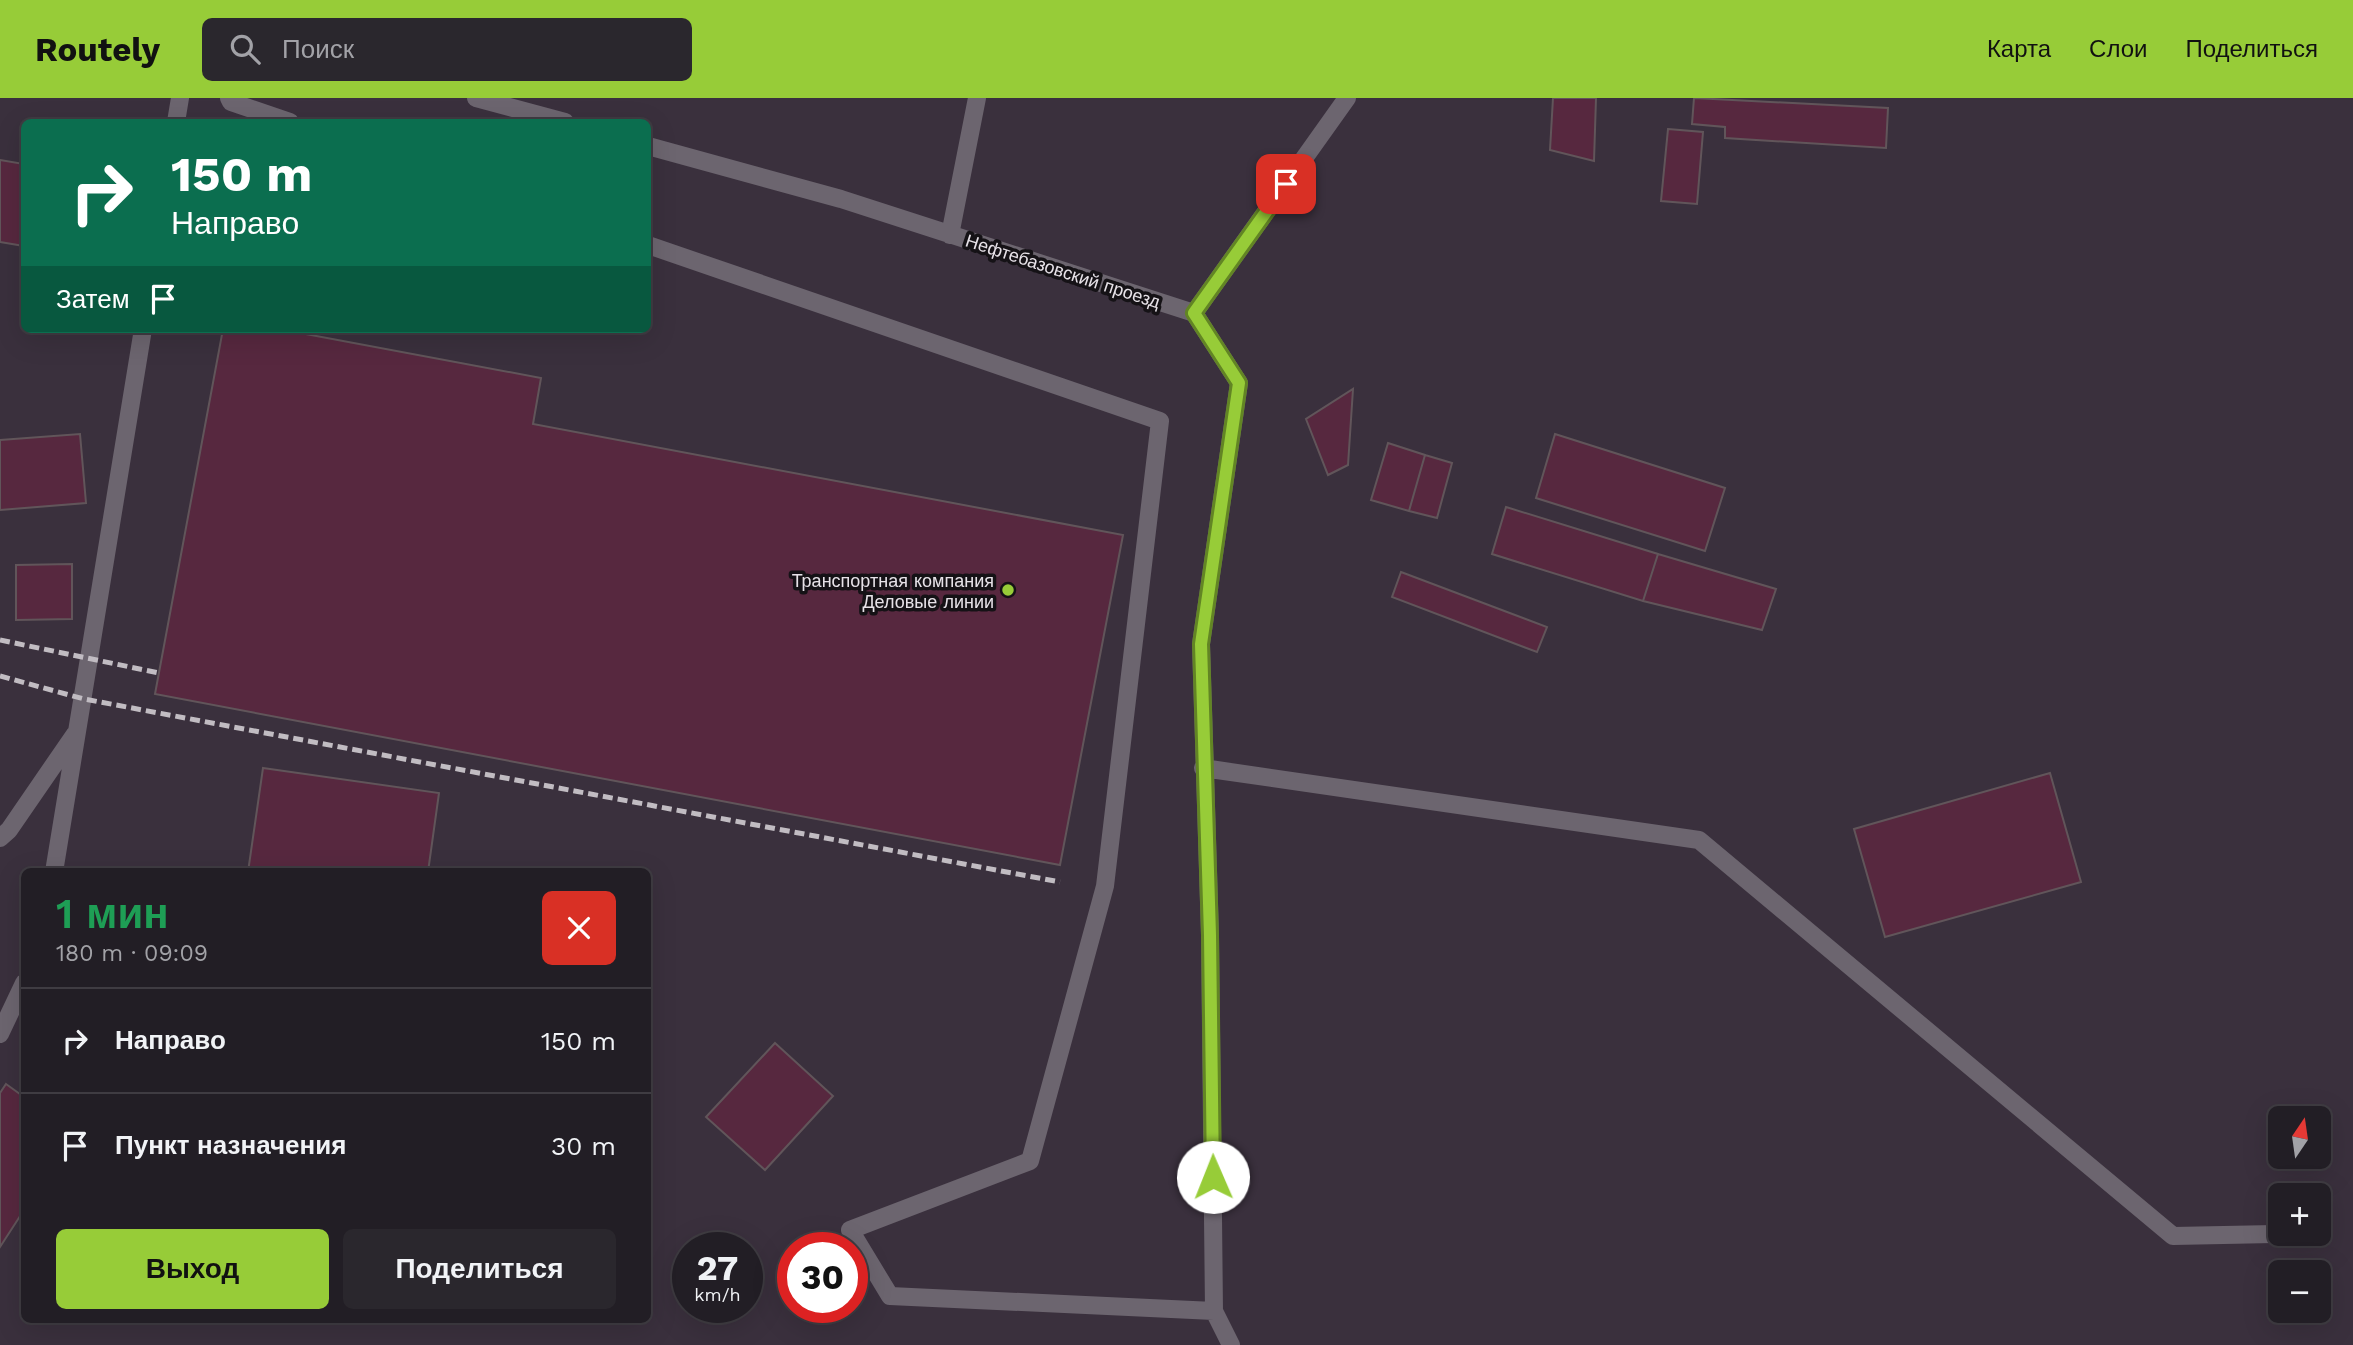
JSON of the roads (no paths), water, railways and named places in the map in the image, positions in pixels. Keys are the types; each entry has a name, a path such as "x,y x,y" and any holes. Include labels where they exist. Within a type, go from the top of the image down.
{"street":[{"path":"176,119 180,98"},
{"path":"229,98 231,102 281,119"},
{"path":"476,98 554,119"},
{"path":"950,235 978,98"},
{"path":"1231,1345 1214,1311 1210,935 1201,644 1239,383 1194,313 1347,98"},
{"name":"Нефтебазовский проезд","path":"651,147 841,199 1194,313"},
{"path":"651,246 1160,421 1105,886 1030,1161 850,1230 890,1296 1214,1311"},
{"path":"55,868 142,333"},
{"path":"0,838 9,830 79,728"},
{"path":"1203,768 1699,840 2173,1236 2268,1234"},
{"path":"0,1034 21,989"}],"railway":[{"path":"0,640 159,673"},
{"path":"0,676 84,699 1060,882"}],"place":[{"name":"Транспортная компания Деловые линии","path":"1008,590"}]}
